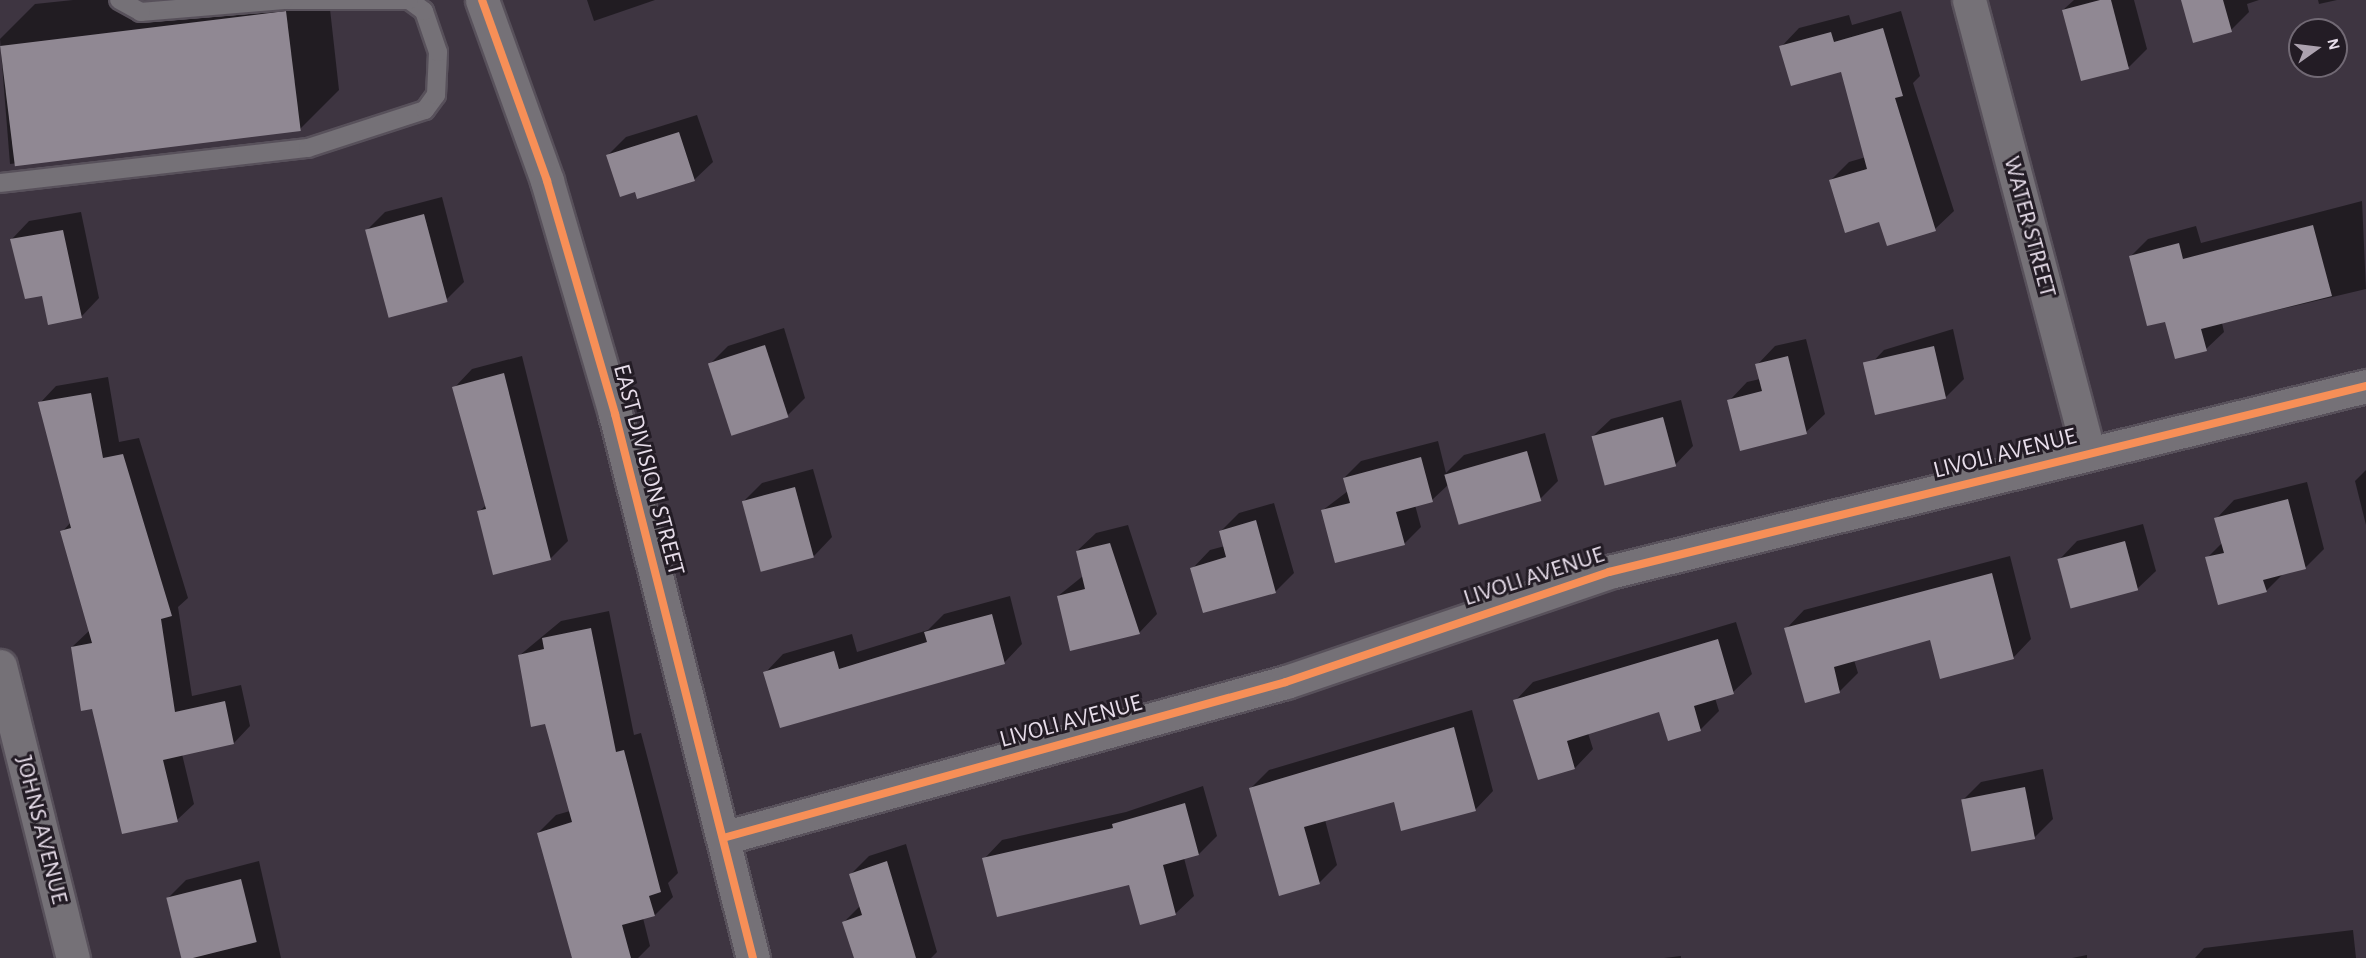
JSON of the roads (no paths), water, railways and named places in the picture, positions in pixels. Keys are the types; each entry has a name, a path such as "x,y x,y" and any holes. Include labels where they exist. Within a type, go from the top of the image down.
{"street":[{"name":"EAST DIVISION STREET","path":"482,0 566,242 753,958"},
{"name":"WATER STREET","path":"1969,0 2089,453"},
{"name":"LIVOLI AVENUE","path":"723,838 1286,682 1609,572 2366,386"},
{"name":"JOHNS AVENUE","path":"0,666 73,958"}],"lane":[{"path":"0,183 308,147 425,110 434,102 438,52 428,18 416,3 284,0 141,12 119,0"}]}
